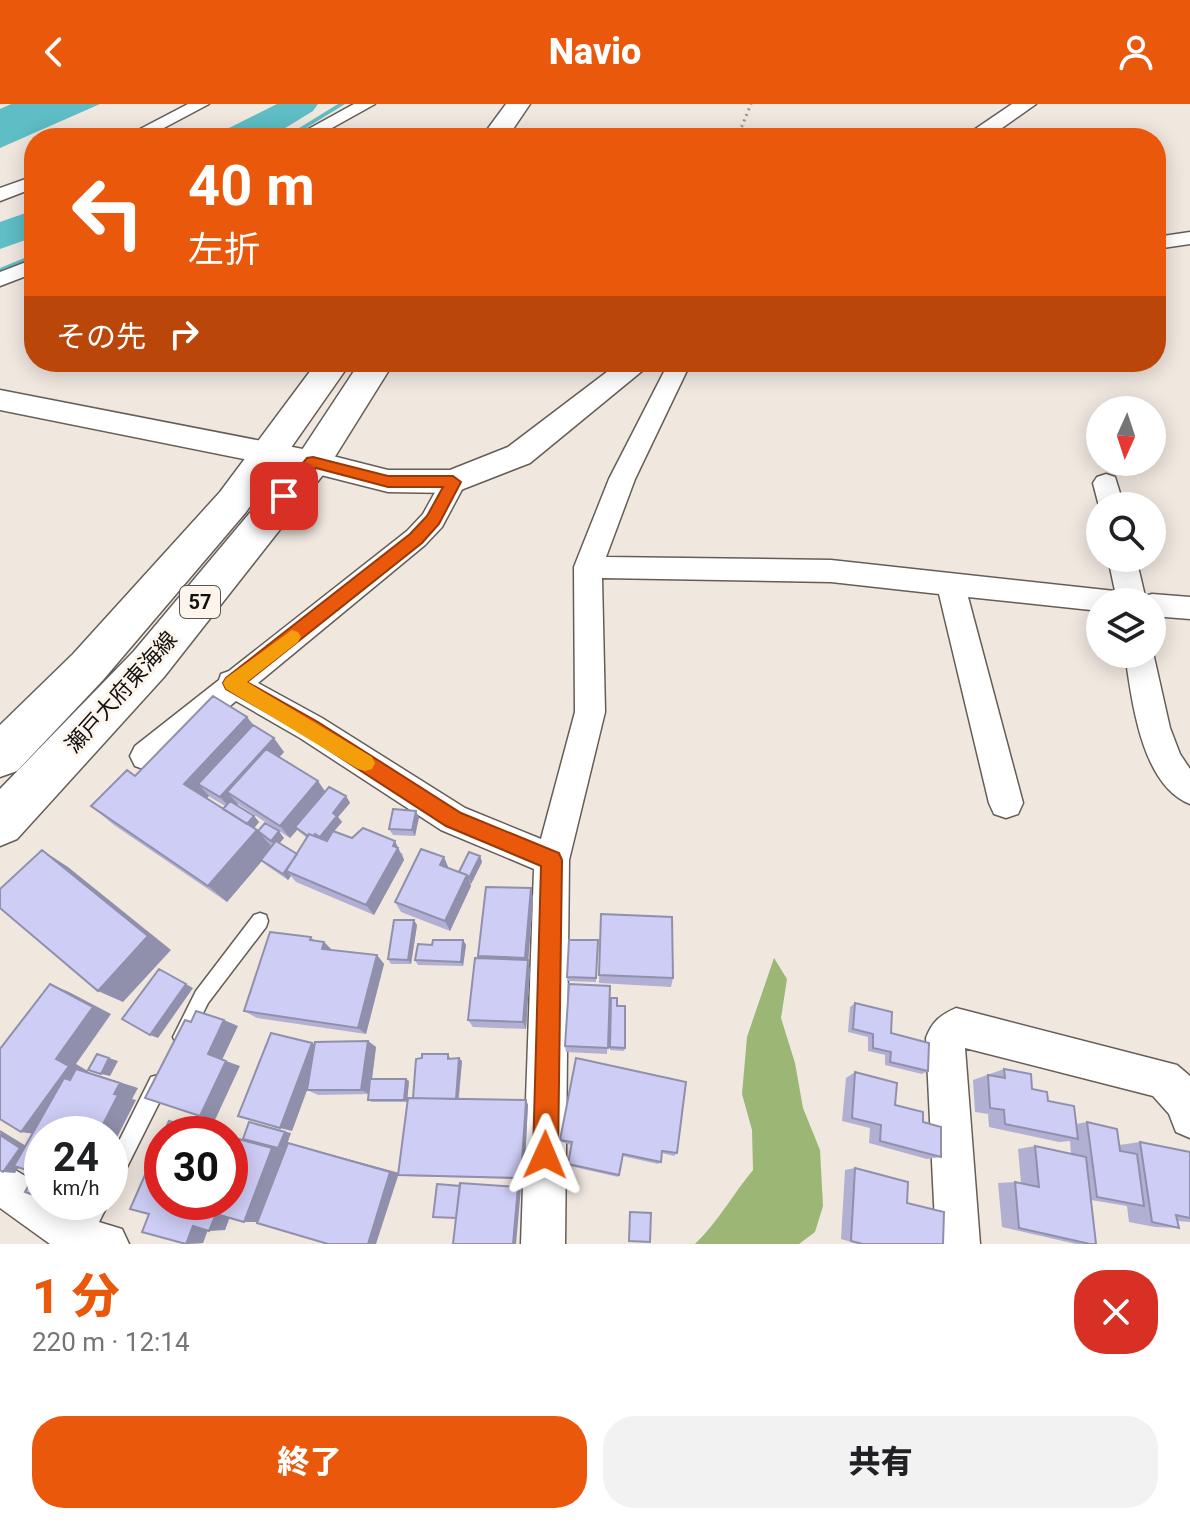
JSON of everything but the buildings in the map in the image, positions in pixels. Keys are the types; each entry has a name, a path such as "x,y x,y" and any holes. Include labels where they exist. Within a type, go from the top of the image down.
{"main road":[{"path":"510,128 530,115"},
{"name":"瀬戸大府東海線","path":"0,756 88,667 228,508 327,372"},
{"name":"瀬戸大府東海線","path":"0,823 149,664 313,462 371,372"}],"street":[{"path":"152,128 201,104"},
{"path":"320,128 367,104"},
{"path":"989,128 1026,104"},
{"path":"0,195 24,185"},
{"path":"1166,244 1188,245"},
{"path":"0,280 24,269"},
{"path":"0,400 313,462 388,481 453,482 519,455 626,372"},
{"path":"543,1244 552,860 590,712 588,567 622,479 675,372"},
{"path":"146,756 232,683 416,538 433,520 453,482"},
{"path":"588,567 831,571 1086,599"},
{"path":"951,584 1006,803"},
{"path":"1166,606 1190,608"},
{"path":"1142,668 1151,722 1180,783 1190,789"},
{"path":"232,683 311,728 453,819 552,860"},
{"path":"958,1244 945,1038 956,1027 1163,1079 1178,1092 1188,1107 1190,1118"},
{"path":"0,1182 95,1228"}],"lane":[{"path":"128,1144 202,997 260,921"}],"path":[{"path":"741,128 751,104"}],"green space":[{"path":"774,958 787,979 781,1018 795,1063 803,1108 820,1150 823,1206 815,1232 799,1244 695,1244 753,1170 752,1130 742,1094 747,1037"}],"water":[{"path":"11,104 100,104 45,128 24,128 24,137 0,148 0,109"}],"waterway":[{"path":"262,128 301,104"},
{"path":"302,128 342,104"},
{"path":"0,237 24,226"},
{"path":"0,271 24,260"}],"slow traffic":[{"path":"292,637 232,683 365,763"}],"route":[{"path":"284,496 313,462 388,481 413,484 453,482 433,520 416,538 368,579 232,683 311,728 453,819 552,860 545,1155"}]}
